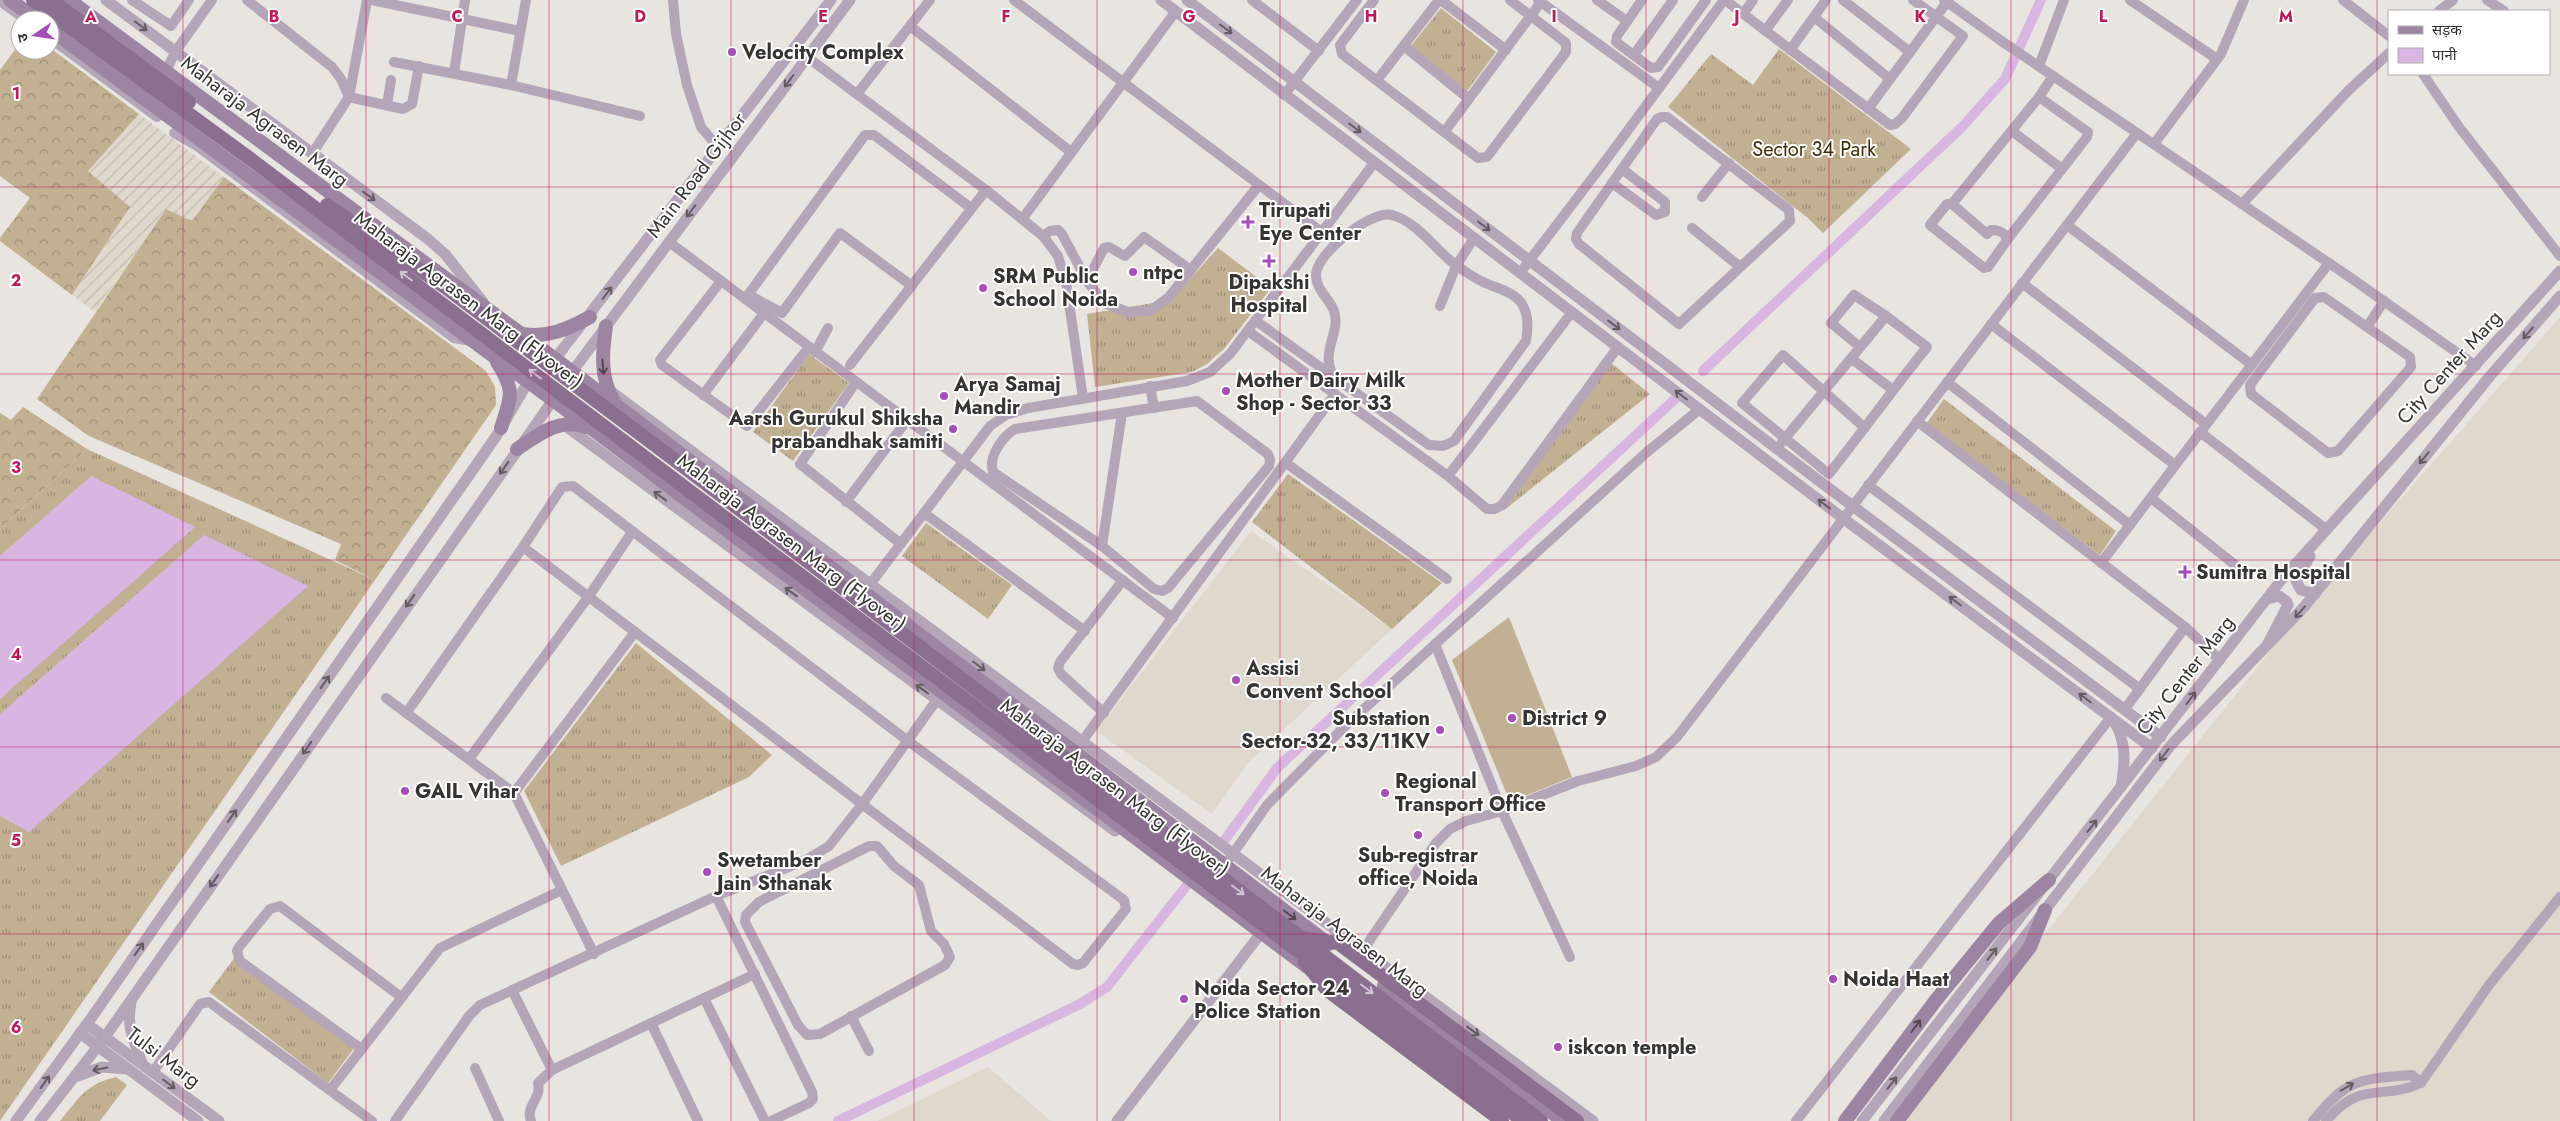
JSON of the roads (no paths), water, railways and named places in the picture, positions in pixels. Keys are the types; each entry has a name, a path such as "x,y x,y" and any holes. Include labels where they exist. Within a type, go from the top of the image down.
{"main road":[{"path":"10,0 24,10"},
{"name":"Maharaja Agrasen Marg (Flyover)","path":"34,0 1296,942 1541,1121"},
{"name":"Maharaja Agrasen Marg (Flyover)","path":"52,0 349,221 452,292 1296,942 1524,1121"},
{"path":"60,22 73,3"},
{"name":"Maharaja Agrasen Marg","path":"73,3 297,170 522,334 754,510 867,589 1021,712 1078,747 1195,843 1227,861 1354,963 1564,1121"},
{"path":"60,39 596,431 736,536 940,696 1002,737 1261,933 1517,1121"},
{"path":"275,197 297,170"},
{"path":"522,334 534,336 552,334 590,317"},
{"path":"606,326 602,355 607,389 616,405"},
{"path":"493,355 510,386 511,397 501,428"},
{"path":"517,449 554,426 574,422 596,431"},
{"path":"736,536 754,510"},
{"path":"1002,737 1021,712"},
{"path":"1845,1121 1936,1000 1999,923 2049,880"},
{"path":"1897,1121 2030,947 2045,910"},
{"path":"1296,942 1327,990 1502,1121"},
{"path":"1296,942 1338,943 1577,1121"}],"street":[{"path":"106,0 445,254 490,312"},
{"path":"132,0 171,26 189,0"},
{"path":"166,72 176,52 212,0"},
{"path":"247,0 332,67 341,79 349,97"},
{"path":"312,154 349,97 367,0"},
{"path":"372,0 520,31"},
{"path":"454,73 464,0"},
{"path":"511,85 526,0"},
{"path":"673,0 676,34 687,86 701,127 718,146"},
{"name":"Main Road Gijhor","path":"555,359 590,317 830,0"},
{"name":"Main Road Gijhor","path":"572,372 850,0"},
{"path":"857,94 930,0"},
{"path":"1014,0 1323,233"},
{"path":"1161,0 1844,519 2152,748"},
{"path":"1187,0 1852,506 2161,737"},
{"path":"1252,0 1319,51"},
{"path":"1284,94 1296,82 1356,0"},
{"path":"1340,50 1340,46 1374,0"},
{"path":"1378,79 1440,0 1506,50"},
{"path":"1327,40 1478,158 1487,157 1566,52 1566,43 1510,0"},
{"path":"1597,0 1628,21"},
{"path":"1634,55 1673,0"},
{"path":"1639,1 1617,36 1616,42 1651,68 1658,67 1706,0"},
{"path":"1520,273 1725,0 1890,125 1894,124 1963,36 1913,0"},
{"path":"1743,14 1753,0"},
{"path":"1765,30 1788,0"},
{"path":"1790,50 1826,0"},
{"path":"1842,0 1910,52"},
{"path":"2035,64 2064,0"},
{"path":"2130,0 2218,60"},
{"path":"2154,144 2218,60 2244,0"},
{"path":"2343,0 2388,35"},
{"path":"2440,10 2453,0"},
{"path":"2487,0 2502,10"},
{"path":"0,1 12,10"},
{"path":"1445,131 1531,16 1540,1 1659,88"},
{"path":"1868,109 1946,1 2476,366"},
{"path":"1023,218 1176,11"},
{"path":"1814,17 1890,79"},
{"path":"910,26 1071,152"},
{"path":"60,39 157,116"},
{"path":"1614,55 1620,45"},
{"path":"1404,46 1469,99"},
{"path":"2242,204 2349,90 2388,55"},
{"path":"807,57 1023,218 1042,236 1058,256 1066,282 1083,398"},
{"path":"394,62 511,85 640,116"},
{"path":"349,97 403,109 412,104 419,66"},
{"path":"2424,75 2460,127 2560,256"},
{"path":"2040,97 2088,132 2087,137 1988,266 1984,268 1930,226 1947,204 1952,204 2012,132 2054,76"},
{"path":"387,105 391,80"},
{"path":"1667,117 1729,164 1789,210 1790,221 1739,266 1683,322 1674,322 1579,244 1576,239 1577,233 1657,119 1667,117"},
{"path":"2012,132 2062,169"},
{"path":"174,133 197,146 454,338 474,342"},
{"path":"1354,963 1436,843 1450,829 1466,821 1502,811 1559,788 1636,766 1656,757 1676,737 2137,133"},
{"path":"747,297 865,135 874,135 971,208"},
{"path":"867,589 990,426 1006,414 1028,408 1187,381 1210,372 1230,354 1256,321 1374,163"},
{"path":"1603,164 1656,215 1665,212 1665,202 1617,176"},
{"path":"1702,197 1729,164"},
{"path":"1042,236 1050,231 1058,230 1062,234 1087,281 1104,303 1128,312 1150,311 1169,297 1259,185"},
{"path":"850,365 986,190"},
{"path":"1952,204 1985,238 1990,230 2001,231 2006,236 2010,236"},
{"path":"1256,321 1429,445 1443,446 1454,440 1526,341 1528,324 1522,304 1511,294 1480,281 1456,266 1409,223 1390,215 1372,217 1351,230 1320,263 1316,273 1318,287 1334,312 1335,327 1328,352 1328,365 1332,374"},
{"path":"2067,225 2252,365"},
{"path":"1692,228 1739,266"},
{"path":"669,242 721,281 747,297 782,312 840,233 912,286"},
{"path":"1087,281 1104,248 1109,246 1125,256 1144,238 1191,270"},
{"path":"1440,306 1456,266 1474,238"},
{"path":"2101,563 2329,263"},
{"name":"City Center Marg","path":"1862,1121 2267,599 2560,271"},
{"path":"721,281 660,360 662,365 743,426 747,426 828,328"},
{"path":"2022,284 2203,428 2327,530"},
{"path":"1860,347 1831,323 1854,295 1927,346 1865,428 1829,474 1742,403 1783,355 1865,428"},
{"name":"City Center Marg","path":"1884,1121 2171,745 2315,594 2490,376 2560,296"},
{"path":"747,297 764,313 1173,618"},
{"path":"2324,297 2367,327 2410,356 2411,367 2338,451 2328,453 2251,394 2250,385 2315,298 2324,297"},
{"path":"2367,327 2384,301"},
{"path":"1448,476 1572,312"},
{"path":"703,395 764,313"},
{"path":"1777,449 1886,316"},
{"path":"1991,324 2175,465"},
{"path":"1248,331 1448,476 1487,509 1495,509 1502,505 1618,347"},
{"path":"1852,359 1893,390"},
{"path":"16,1121 84,1028 501,428 528,382"},
{"path":"856,382 800,464 900,544"},
{"path":"1947,382 2130,525"},
{"path":"1150,386 1154,408"},
{"path":"607,389 867,589 1227,861 1363,950 1593,1121"},
{"path":"1078,747 1336,394"},
{"path":"40,1121 102,1041 553,400"},
{"path":"1190,402 1203,404 1268,454 1270,460 1269,466 1168,588 1162,591 1154,590 1102,546 993,472 991,465 992,457 1010,432 1015,429 1122,413 1190,402"},
{"path":"1227,861 1254,821 1296,773 1434,644 1646,452 1700,409"},
{"path":"1102,546 1122,413"},
{"path":"846,502 907,420"},
{"path":"1917,421 2184,627 2220,660"},
{"path":"563,424 940,696 1144,852 1161,857"},
{"path":"1286,463 1447,579"},
{"path":"1818,480 1826,471"},
{"path":"1868,485 2140,689"},
{"path":"407,712 523,547 562,487 573,486 908,741 1124,900 1126,909 1083,963 1073,964 523,547"},
{"path":"2151,498 2239,568"},
{"path":"924,513 1085,631"},
{"path":"469,759 589,596 632,532"},
{"path":"2315,594 2301,590 2296,581 2316,542"},
{"path":"1104,713 1061,674 1058,668 1060,662 1123,580"},
{"path":"2267,599 2279,596 2288,605 2267,646"},
{"path":"2125,709 2184,627"},
{"path":"514,793 635,632"},
{"path":"1434,644 1502,811 1570,957"},
{"path":"395,1121 469,1016 480,1005 594,954 716,896 808,859 829,846 863,803 940,696"},
{"path":"386,698 514,793 594,954"},
{"path":"2111,717 2124,744 2124,766 2120,789"},
{"path":"1796,1121 2111,717"},
{"path":"869,846 877,846 894,866 919,885 931,931 944,944 950,957 945,965 852,1016 820,1034 807,1035 801,1031 745,922 746,915 759,902 869,846"},
{"path":"808,859 816,874"},
{"path":"330,1090 360,1048 440,948 562,890"},
{"path":"716,896 813,1099 809,1104 771,1121"},
{"path":"2326,1121 2348,1100 2369,1092 2407,1089 2421,1083 2489,984 2560,897"},
{"path":"360,1048 240,961 237,951 239,947 270,909 280,906 401,997"},
{"path":"1117,1121 1261,933"},
{"path":"531,1121 528,1115 538,1096 538,1083 552,1070 754,974"},
{"path":"512,990 552,1070"},
{"path":"132,998 128,1019 131,1037 142,1064"},
{"path":"704,998 765,1121"},
{"path":"153,1072 200,1004 209,1002 372,1121"},
{"path":"852,1016 869,1051"},
{"path":"651,1023 698,1121"},
{"name":"Tulsi Marg","path":"84,1028 102,1041 142,1064 218,1121"},
{"name":"Tulsi Marg","path":"102,1041 129,1069 198,1121"},
{"path":"73,1078 102,1067 129,1069"},
{"path":"475,1068 499,1121"},
{"path":"2313,1121 2329,1101 2345,1088 2363,1079 2412,1074 2421,1083"}],"water":[{"path":"91,476 195,527 0,699 0,556"},
{"path":"204,535 308,586 29,832 0,816 0,714"}],"waterway":[{"path":"1703,371 1963,126 2005,79 2041,0"},
{"path":"1224,841 1277,768 1675,399"},
{"path":"838,1121 1080,1004 1107,987 1195,875"}],"place":[{"name":"Velocity Complex","path":"732,52"},
{"name":"Tirupati Eye Center","path":"1248,222"},
{"name":"Dipakshi Hospital","path":"1269,261"},
{"name":"ntpc","path":"1133,272"},
{"name":"SRM Public School Noida","path":"983,288"},
{"name":"Mother Dairy Milk Shop - Sector 33","path":"1226,391"},
{"name":"Arya Samaj Mandir","path":"944,396"},
{"name":"Aarsh Gurukul Shiksha prabandhak samiti","path":"953,429"},
{"name":"Sumitra Hospital","path":"2185,572"},
{"name":"Assisi Convent School","path":"1236,680"},
{"name":"District 9","path":"1512,718"},
{"name":"Substation Sector-32, 33/11KV","path":"1440,730"},
{"name":"GAIL Vihar","path":"405,791"},
{"name":"Regional Transport Office","path":"1385,793"},
{"name":"Sub-registrar office, Noida","path":"1418,835"},
{"name":"Swetamber Jain Sthanak","path":"707,872"},
{"name":"Noida Haat","path":"1833,979"},
{"name":"Noida Sector 24 Police Station","path":"1184,999"},
{"name":"iskcon temple","path":"1558,1047"}],"park label":[{"name":"Sector 34 Park","path":"1814,149"}]}
